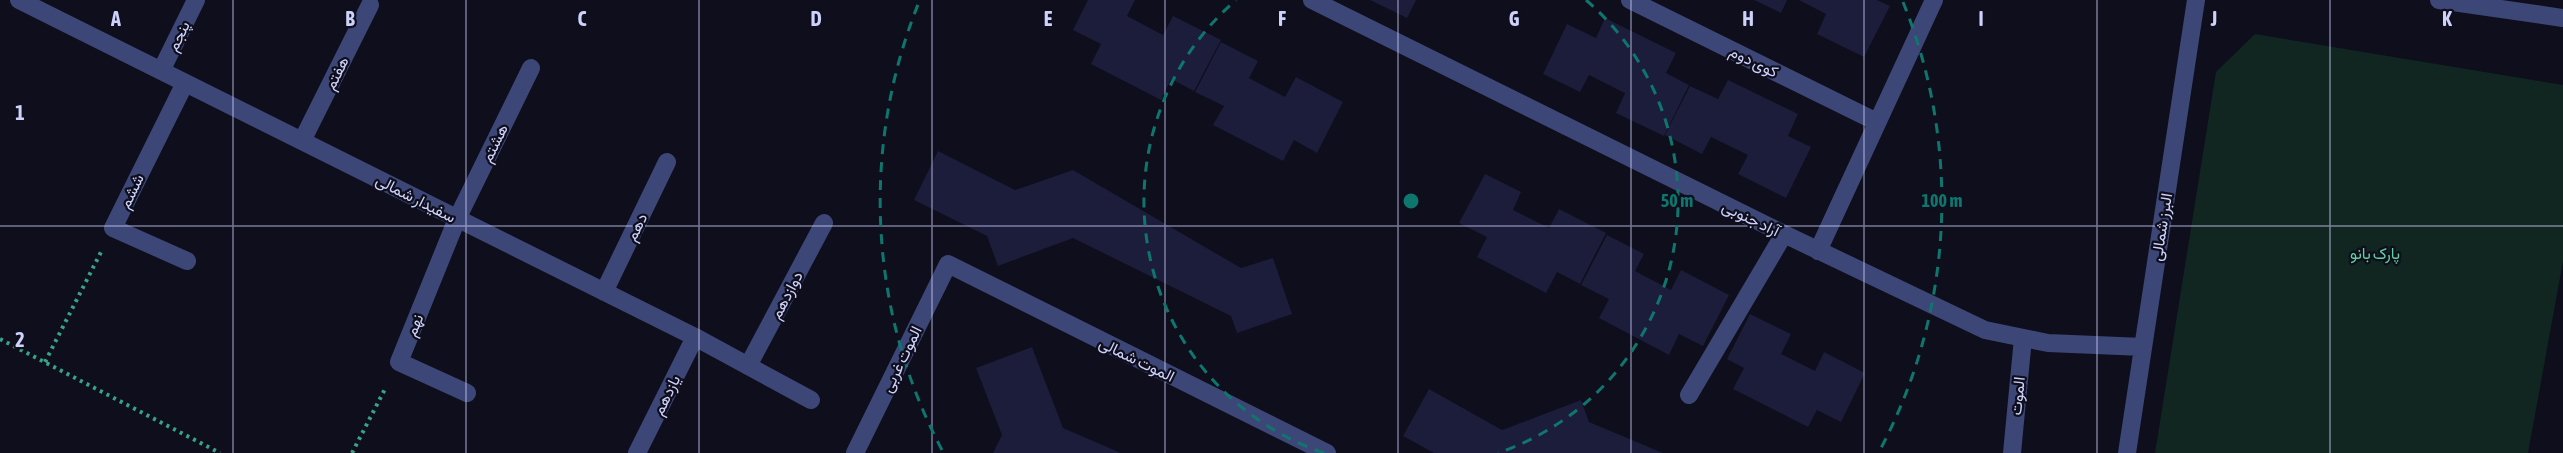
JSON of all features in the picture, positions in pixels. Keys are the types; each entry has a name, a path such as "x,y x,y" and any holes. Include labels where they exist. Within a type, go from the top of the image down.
{"street":[{"name":"سفیدار شمالی","path":"18,0 694,337 811,400"},
{"name":"پنجم","path":"161,71 196,0"},
{"name":"آراد جنوبی","path":"1312,0 1818,251 1985,330 2048,343 2143,347"},
{"name":"کوی دوم","path":"1630,0 1877,122"},
{"path":"1818,251 1934,0"},
{"name":"البرز شمالی","path":"2127,453 2196,0"},
{"path":"2439,0 2563,18"},
{"name":"هفتم","path":"302,141 370,4"},
{"name":"هشتم","path":"457,219 531,68"},
{"name":"ششم","path":"185,83 114,228 187,261"},
{"name":"دهم","path":"604,292 668,162"},
{"name":"نهم","path":"399,362 457,219"},
{"name":"دوازدهم","path":"748,366 824,223"},
{"path":"1689,395 1784,234"},
{"name":"الموت غربی","path":"855,453 948,264"},
{"name":"الموت شمالی","path":"948,264 1327,453"},
{"name":"یازدهم","path":"637,453 694,337"},
{"name":"الموت","path":"2012,453 2023,338"},
{"path":"399,362 467,393"}],"path":[{"path":"45,362 114,228"},
{"path":"0,339 220,453"},
{"path":"352,453 399,362"}],"green space":[{"name":"پارک بانو","path":"2255,34 2563,85 2563,261 2528,453 2155,453 2216,72"}],"building":[{"path":"1088,0 1135,0 1127,16 1163,35 1173,16 1221,40 1194,91 1171,79 1161,100 1091,64 1101,44 1073,30"},
{"path":"1370,0 1416,0 1407,18"},
{"path":"1754,0 1787,0 1781,13"},
{"path":"1799,0 1877,0 1890,6 1864,57 1817,34 1826,14"},
{"path":"1605,18 1676,53 1666,73 1689,85 1664,136 1616,113 1625,93 1589,75 1580,92 1543,74 1567,24 1596,38"},
{"path":"1221,42 1258,61 1249,78 1285,97 1296,77 1343,102 1317,153 1294,140 1283,161 1213,125 1224,106 1195,92"},
{"path":"1728,80 1798,114 1788,136 1811,147 1786,198 1738,174 1748,155 1711,137 1702,154 1665,135 1690,86 1718,99"},
{"path":"938,151 1015,190 1073,170 1241,268 1273,258 1292,314 1237,333 1231,316 1073,238 998,266 987,236 914,200"},
{"path":"1485,174 1521,192 1513,210 1549,228 1559,209 1606,233 1580,284 1557,272 1546,293 1477,257 1487,237 1459,223"},
{"path":"1607,235 1644,254 1635,271 1671,290 1681,270 1729,295 1703,346 1679,334 1669,355 1599,318 1609,299 1581,285"},
{"path":"1750,314 1791,334 1781,354 1815,371 1824,352 1865,373 1841,422 1817,410 1808,427 1733,389 1744,368 1727,359"},
{"path":"1032,347 1063,428 1121,453 993,453 1002,435 976,368"},
{"path":"1429,389 1502,430 1581,400 1589,422 1663,453 1434,453 1403,436"}]}
